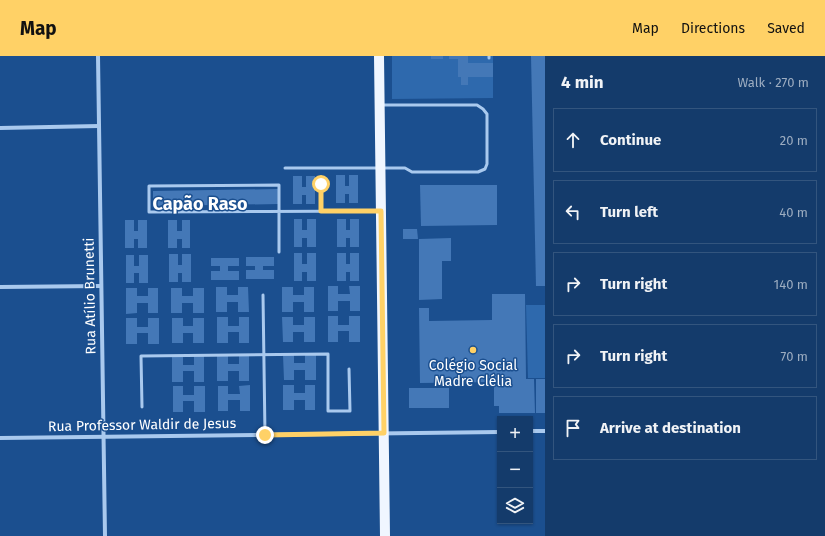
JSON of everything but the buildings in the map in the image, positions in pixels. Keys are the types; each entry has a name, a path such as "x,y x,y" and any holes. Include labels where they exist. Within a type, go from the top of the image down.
{"main road":[{"path":"379,56 385,536"}],"street":[{"name":"Rua Atílio Brunetti","path":"98,56 105,536"},
{"path":"0,128 99,126"},
{"path":"0,287 101,286"},
{"path":"533,431 545,431"},
{"name":"Rua Professor Waldir de Jesus","path":"0,438 497,432"}],"lane":[{"path":"285,168 405,168 412,172 478,172 485,169 487,164 487,114 483,109 476,105 380,105"},
{"path":"321,184 321,211"},
{"path":"279,252 279,211 279,185 149,186 149,212 279,211 381,211"},
{"path":"263,295 265,435"},
{"path":"142,407 141,356 328,354 328,412 350,411 349,369"}],"shaded area":[{"path":"392,56 493,56 493,98 392,99"},
{"name":"Colégio Social Madre Clélia","path":"526,305 545,305 545,378 528,378"}],"place":[{"name":"Colégio Social Madre Clélia","path":"473,350"}],"district":[{"name":"Capão Raso","path":"200,204"}],"route":[{"path":"265,435 384,433 381,211 321,211 321,184"}]}
